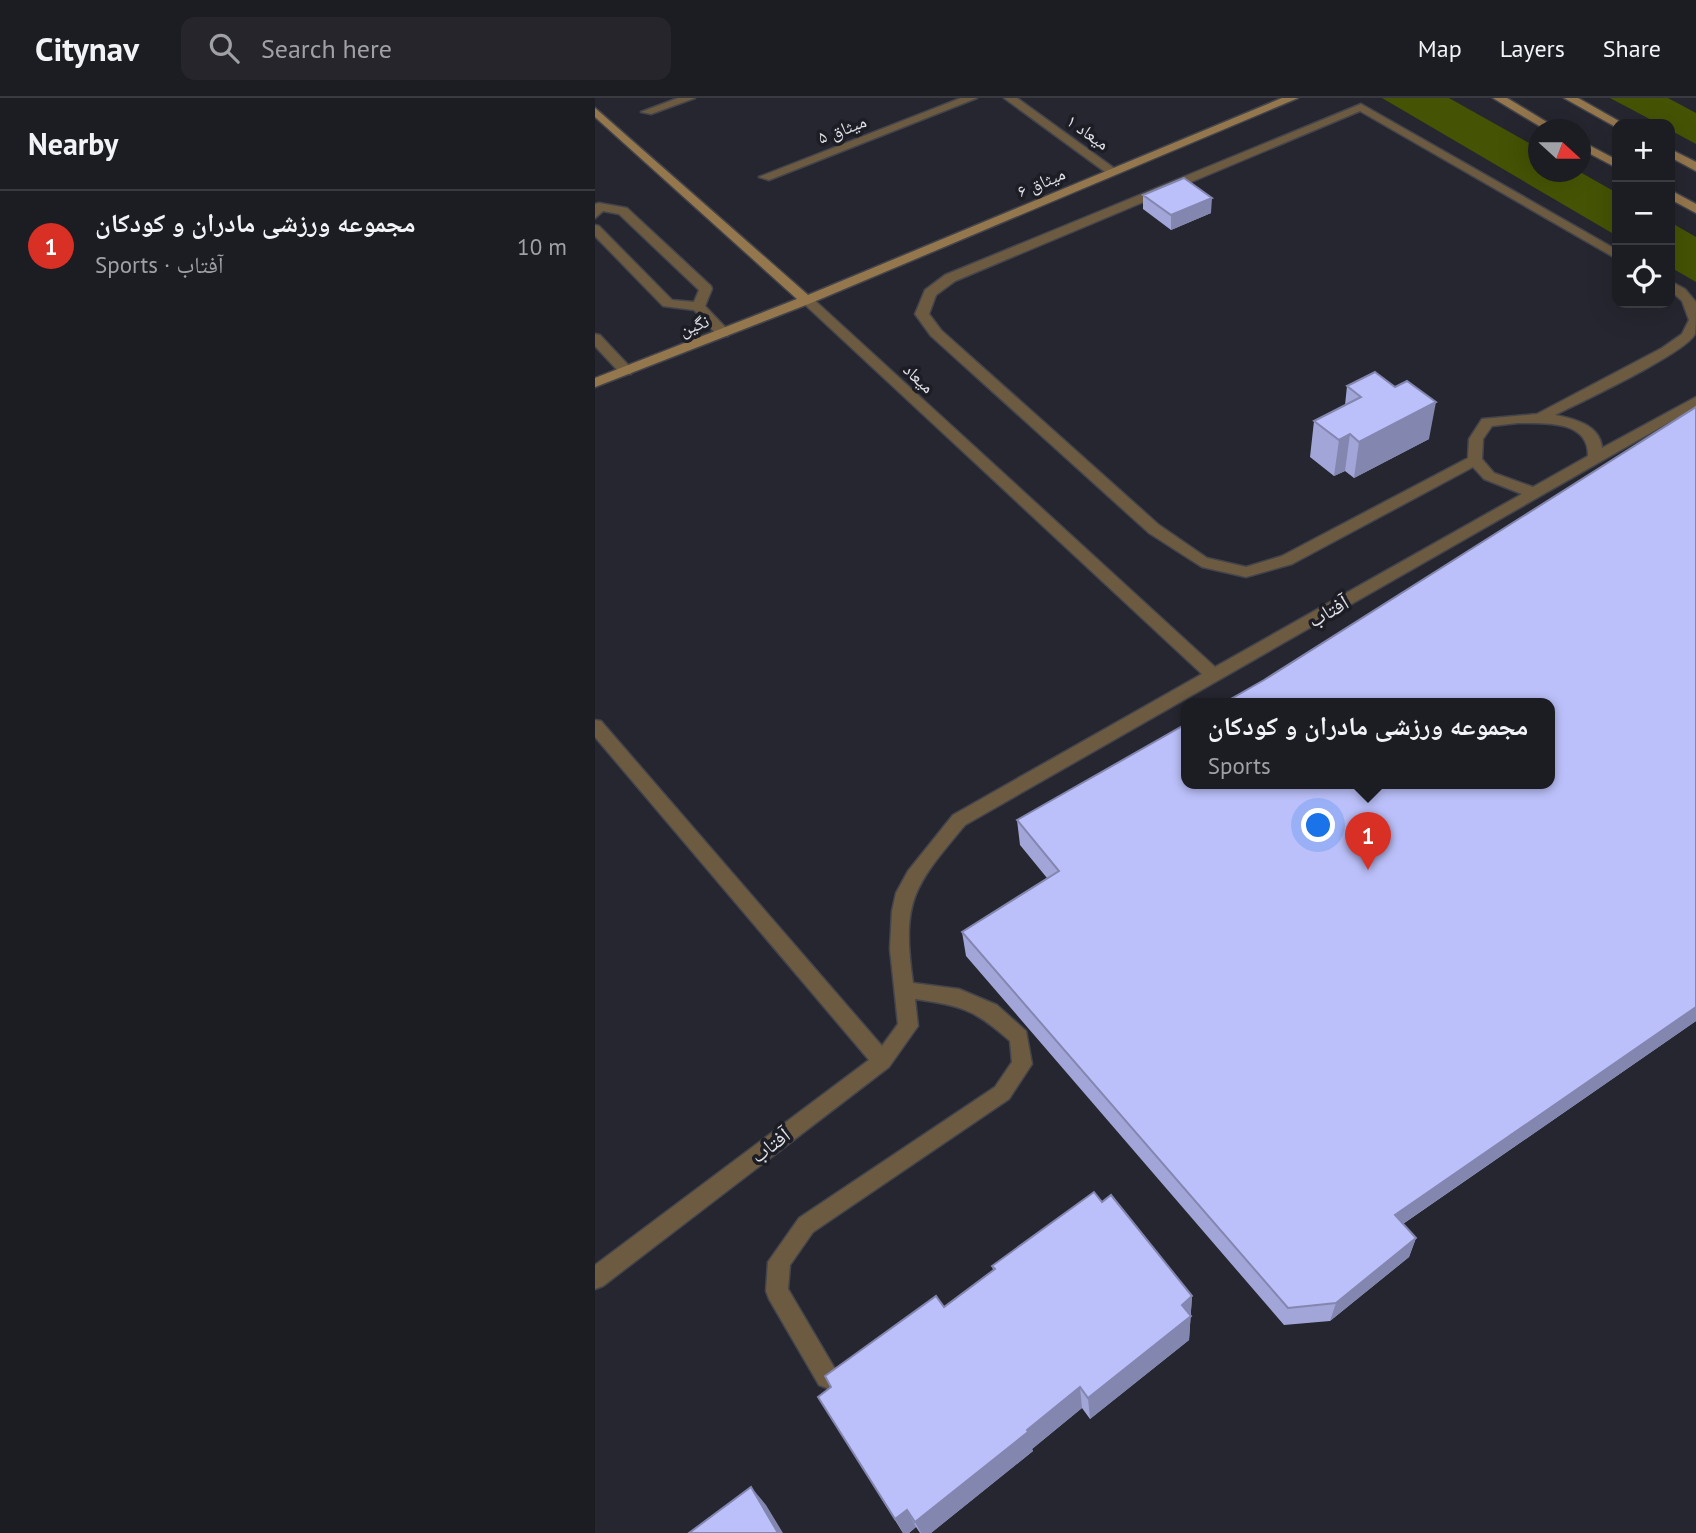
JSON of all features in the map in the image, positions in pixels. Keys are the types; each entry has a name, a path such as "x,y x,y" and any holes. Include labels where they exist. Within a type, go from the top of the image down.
{"street":[{"path":"647,112 689,98"},
{"name":"میثاق ۵","path":"765,177 971,98"},
{"name":"میعاد ۱","path":"1010,98 1112,171"},
{"name":"میثاق ۶","path":"806,300 1292,98"},
{"path":"1499,98 1536,119"},
{"path":"1570,98 1612,121"},
{"path":"1475,460 1287,561 1246,572 1202,562 1154,529 936,333 922,314 930,293 950,278 1361,107 1612,252"},
{"name":"میعاد","path":"595,111 806,300 1215,676"},
{"path":"1591,150 1612,162"},
{"path":"1675,155 1696,167"},
{"path":"1675,197 1696,209"},
{"path":"595,214 599,207 623,211 706,289 698,307"},
{"path":"595,229 668,303 698,307 723,333"},
{"path":"1543,416 1667,351 1687,336 1696,320 1692,303 1675,288"},
{"name":"نگین","path":"595,383 806,300"},
{"path":"595,338 626,371"},
{"name":"آفتاب","path":"595,1278 882,1061 908,1026 899,944 899,915 913,877 959,820 1696,401"},
{"path":"1535,493 1489,476 1475,460 1476,439 1487,422 1512,416 1543,416 1572,423 1595,438 1599,446 1595,458"},
{"path":"595,726 882,1061"},
{"path":"827,1377 778,1291 779,1262 806,1225 1002,1093 1022,1064 1019,1037 990,1011 959,997 906,990"}],"green space":[{"path":"1382,98 1449,98 1528,142 1528,182 1591,182 1591,178 1612,190 1612,233"},
{"path":"1610,98 1668,98 1696,113 1696,144 1675,133 1675,119 1650,119"},
{"path":"1675,225 1696,237 1696,282 1675,270"}],"building":[{"path":"1184,178 1212,198 1171,215 1143,195"},
{"path":"1375,372 1395,387 1407,381 1436,402 1359,442 1350,434 1339,440 1314,421 1361,397 1347,386"},
{"path":"1696,407 1696,1007 1395,1215 1416,1238 1336,1303 1288,1308 962,932 1059,871 1017,820 1181,727 1181,789 1555,789 1555,698 1232,698"},
{"path":"1094,1192 1102,1202 1111,1195 1192,1296 1182,1305 1191,1316 1088,1398 1080,1387 915,1522 907,1510 895,1519 818,1397 831,1387 825,1376 936,1296 944,1307 995,1269 992,1266"},
{"path":"751,1487 778,1533 689,1533"}],"place":[{"name":"مجموعه ورزشی مادران و کودکان","path":"1368,870"}]}
